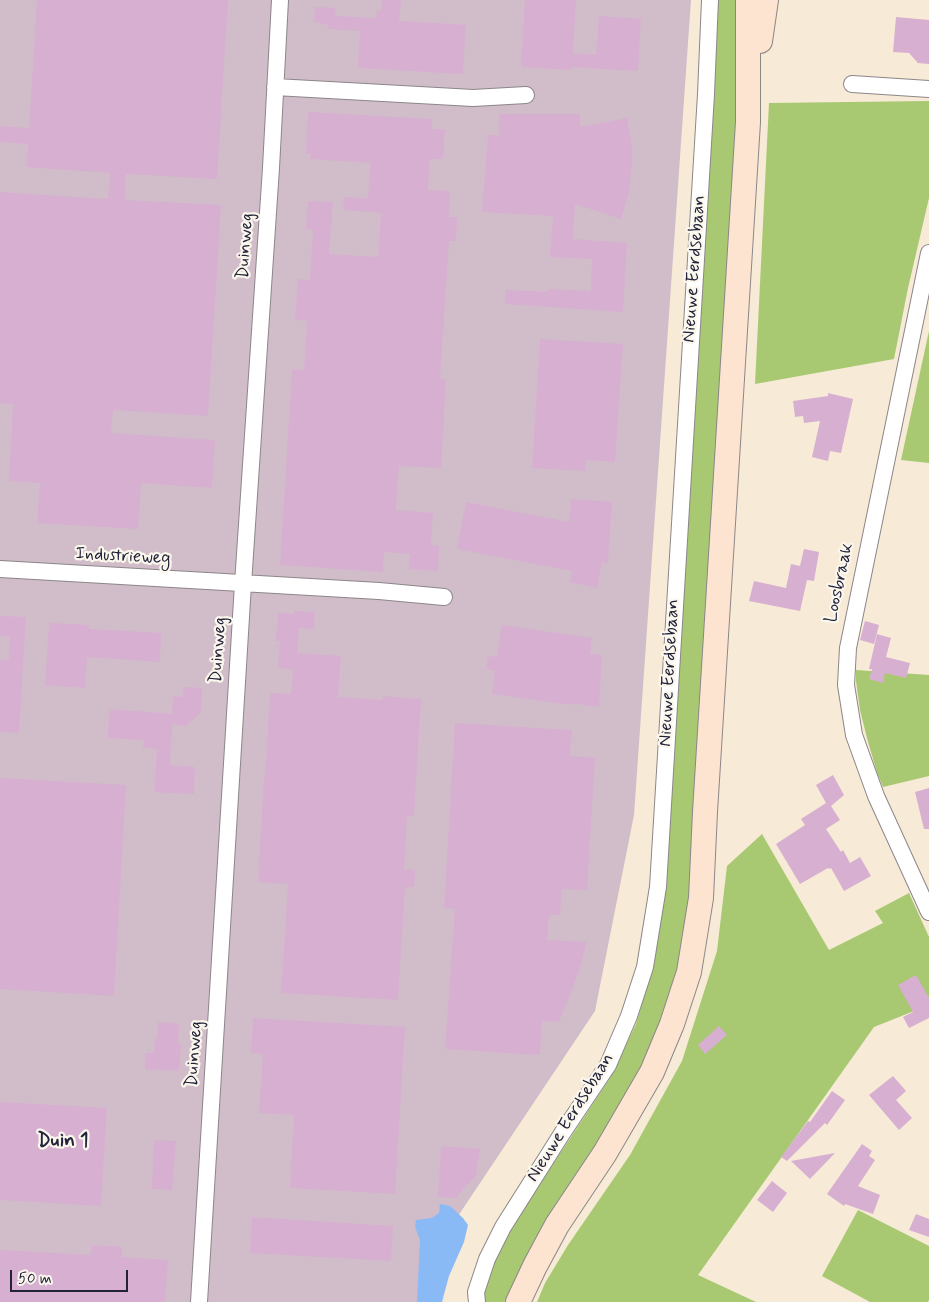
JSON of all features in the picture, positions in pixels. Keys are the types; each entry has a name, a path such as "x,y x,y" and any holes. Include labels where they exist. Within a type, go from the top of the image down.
{"main road":[{"path":"518,1302 534,1266 605,1153 652,1072 672,1024 689,972 701,898 748,122 748,0"},
{"path":"748,122 766,0"}],"street":[{"name":"Duinweg","path":"200,1302 280,0"},
{"name":"Nieuwe Eerdsebaan","path":"478,1302 476,1292 486,1259 503,1227 608,1065 630,1016 645,967 658,887 706,94 710,0"},
{"path":"852,84 929,89"},
{"path":"274,87 472,98 526,94"},
{"name":"Loosbraak","path":"929,252 848,648 846,685 854,735 876,796 929,912"},
{"name":"Industrieweg","path":"0,569 379,591 444,597"}],"shaded area":[{"path":"0,0 691,0 634,815 595,1011 450,1228 431,1302 0,1302"}],"green space":[{"path":"718,0 744,0 691,899 676,985 641,1076 508,1302 481,1302 485,1280 516,1220 610,1078 636,1024 655,959 666,873"},
{"path":"929,101 929,198 894,359 755,384 769,103"},
{"path":"929,331 929,463 901,460"},
{"path":"856,670 929,675 929,776 883,787 877,773 860,710"},
{"path":"762,834 829,950 883,923 875,911 909,893 929,937 929,1005 874,1027 698,1275 756,1302 537,1302 545,1283 568,1245 630,1155 682,1061 717,951 727,866"},
{"path":"858,1210 929,1246 928,1302 870,1302 822,1276"}],"water":[{"path":"440,1204 450,1206 468,1225 464,1242 449,1276 442,1302 417,1302 420,1240 415,1227 416,1220 432,1218 439,1213"}],"building":[{"path":"37,0 228,0 217,179 126,174 125,200 221,205 208,416 113,410 111,433 215,440 212,488 141,483 138,529 37,523 40,483 9,481 13,404 0,403 0,192 108,199 110,173 26,167 28,144 0,142 0,126 29,128"},
{"path":"382,0 401,0 399,21 466,25 463,74 358,68 360,31 328,29 328,25 314,22 315,7 336,8 335,16 376,18 377,10 381,11"},
{"path":"525,0 576,0 573,53 596,55 599,16 641,19 638,71 572,67 572,70 521,67"},
{"path":"896,17 929,20 929,64 918,63 909,53 893,52"},
{"path":"308,112 432,119 432,129 445,129 443,159 430,159 428,190 450,191 449,217 457,217 456,241 449,241 440,379 446,379 441,468 399,466 396,510 433,513 431,545 439,546 438,571 409,569 410,554 384,552 383,572 280,565 292,369 304,370 307,321 295,320 298,279 310,280 313,230 306,229 308,201 333,202 329,254 378,257 381,213 343,210 344,197 368,198 370,163 310,159 311,154 306,154"},
{"path":"499,114 580,114 580,127 627,118 632,146 632,161 629,192 621,219 575,204 573,239 627,243 623,312 505,304 506,290 548,292 548,289 591,291 592,259 550,257 553,216 482,212 488,135 499,135"},
{"path":"540,339 623,344 615,462 586,460 585,471 532,468"},
{"path":"828,393 853,399 841,453 830,451 828,461 812,457 820,421 804,423 803,416 795,417 793,401 828,396"},
{"path":"571,499 612,502 608,564 602,562 597,588 570,582 572,571 457,549 466,502 569,522"},
{"path":"804,549 819,552 814,581 807,580 800,611 749,601 754,581 786,588 791,564 800,566"},
{"path":"294,611 315,612 314,629 299,628 297,653 341,656 338,697 383,700 383,696 421,699 414,816 407,816 404,869 415,870 414,887 405,887 398,1000 281,993 288,884 258,882 270,693 291,694 293,670 278,668 280,641 276,641 278,613 294,614"},
{"path":"0,616 26,617 19,733 0,732 0,660 9,660 10,636 0,636"},
{"path":"865,621 879,625 874,644 860,640"},
{"path":"49,623 89,625 89,629 161,633 160,662 87,657 85,688 45,685"},
{"path":"502,625 592,638 590,654 602,655 599,707 492,694 495,671 486,669 488,656 497,657"},
{"path":"877,634 891,638 886,657 910,663 906,678 885,673 883,683 869,679 872,669 869,669"},
{"path":"183,687 202,688 201,712 186,726 172,724 170,765 195,767 194,794 154,792 157,749 143,748 144,740 108,738 109,709 172,714 173,696 183,697"},
{"path":"455,723 572,730 570,756 595,758 587,890 562,889 560,915 549,915 547,940 586,942 576,979 559,1022 542,1021 540,1055 445,1049 455,909 444,908"},
{"path":"833,775 844,795 831,806 840,820 826,829 841,852 843,850 850,863 860,857 871,876 844,891 831,868 800,884 776,844 805,825 801,819 826,803 816,785"},
{"path":"0,778 126,785 114,996 0,989"},
{"path":"929,788 929,829 924,829 915,792"},
{"path":"916,975 929,998 929,1018 909,1028 903,1017 913,1012 898,985"},
{"path":"253,1018 405,1027 395,1194 290,1188 294,1115 259,1113 263,1054 251,1053"},
{"path":"158,1022 179,1024 178,1043 181,1044 179,1071 145,1069 145,1053 154,1053"},
{"path":"719,1026 727,1035 705,1054 698,1045"},
{"path":"893,1076 906,1091 896,1100 912,1118 899,1130 869,1095"},
{"path":"832,1091 845,1100 827,1125 825,1123 787,1161 781,1157 808,1121 810,1122"},
{"path":"0,1102 107,1108 101,1206 0,1200"},
{"path":"154,1140 176,1141 172,1190 152,1189"},
{"path":"862,1144 872,1151 869,1156 875,1160 858,1186 880,1195 873,1214 845,1204 844,1206 827,1194"},
{"path":"441,1146 480,1149 476,1176 456,1198 438,1197"},
{"path":"835,1153 810,1179 791,1161"},
{"path":"772,1181 787,1193 773,1212 757,1200"},
{"path":"916,1214 929,1219 929,1237 909,1230"},
{"path":"252,1217 393,1226 391,1261 250,1253"},
{"path":"92,1245 122,1247 122,1257 168,1260 165,1302 0,1302 0,1250 91,1255"}],"district":[{"name":"Duin 1","path":"63,1142"}]}
